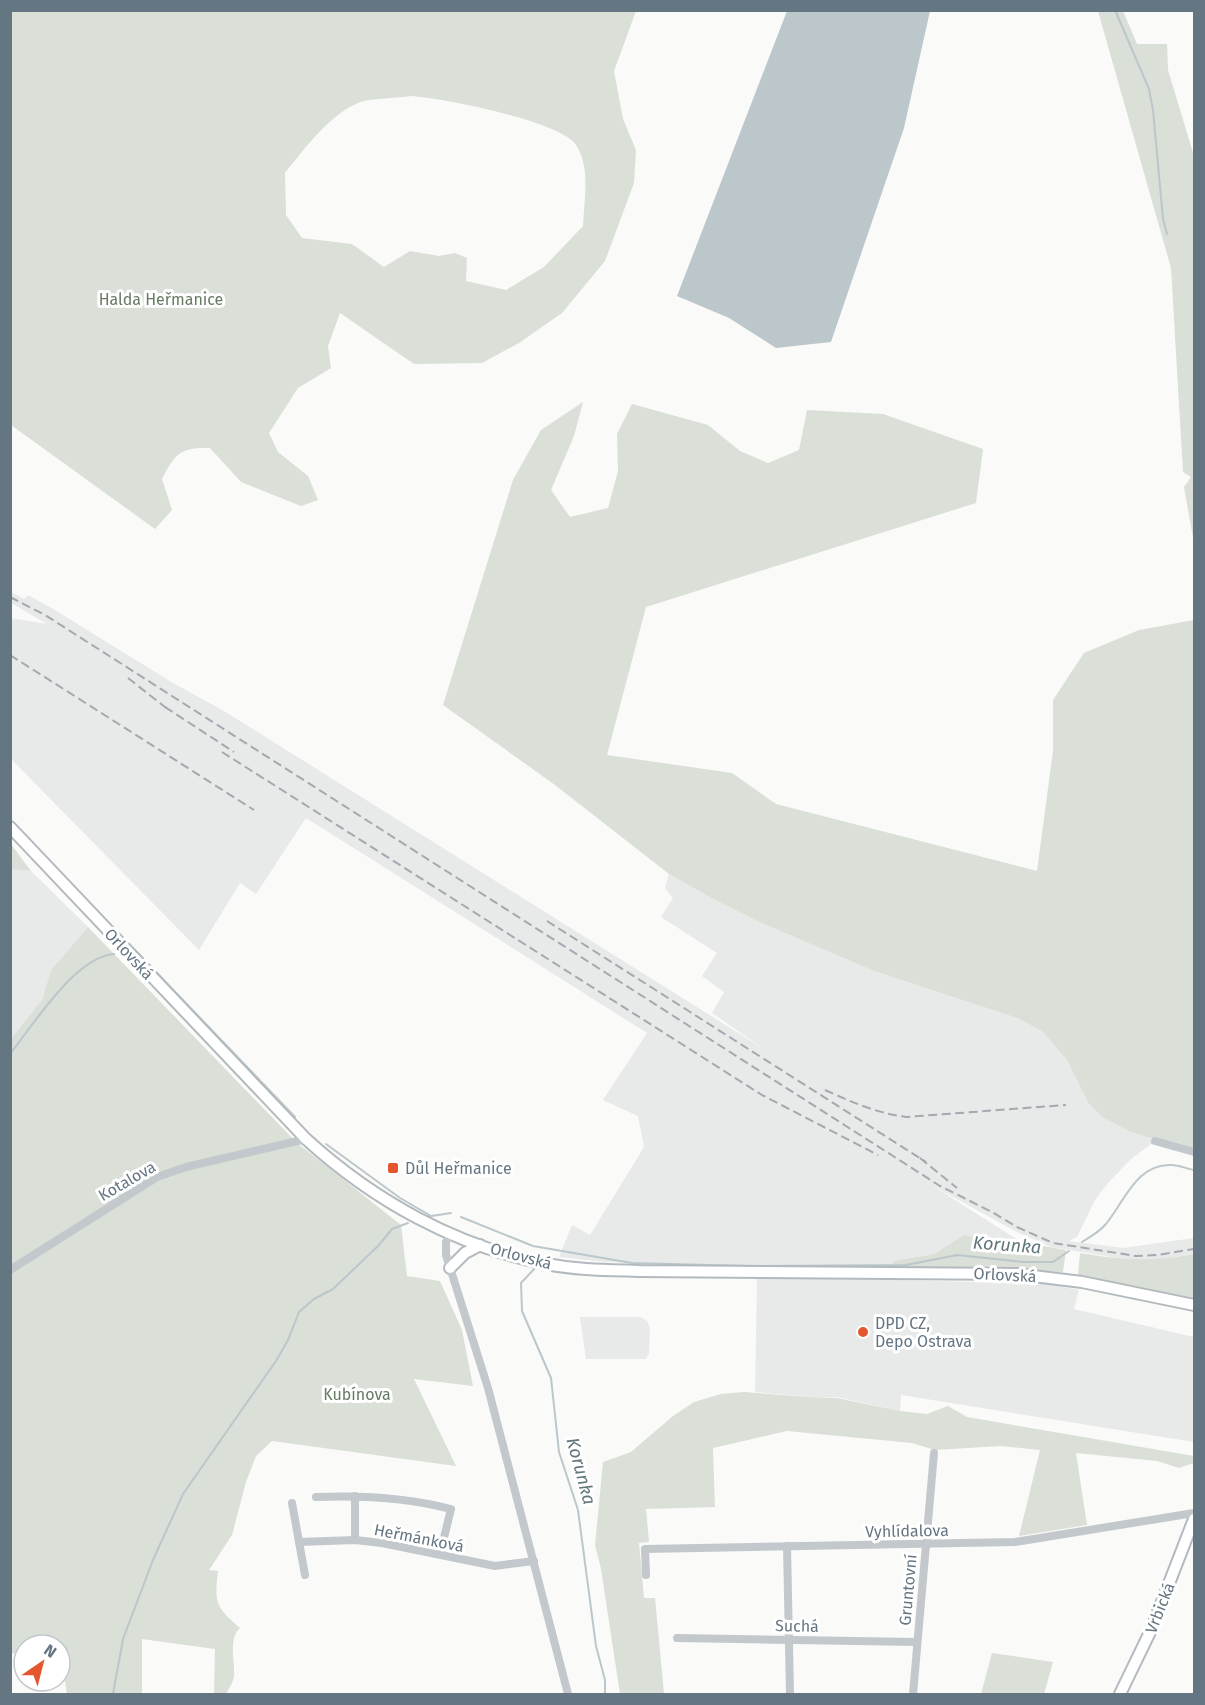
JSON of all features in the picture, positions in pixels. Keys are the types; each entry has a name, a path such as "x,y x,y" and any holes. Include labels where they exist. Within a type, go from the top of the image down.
{"main road":[{"name":"Orlovská","path":"10,827 306,1140 344,1172 378,1196 450,1234 538,1262 594,1269 1017,1274 1082,1282 1194,1305"},
{"path":"450,1268 465,1253 480,1245"},
{"name":"Vrbická","path":"1120,1695 1151,1630 1194,1520"}],"street":[{"name":"Kotalova","path":"10,1270 157,1177 186,1167 306,1140"},
{"path":"1155,1141 1194,1152"},
{"path":"450,1234 446,1249 450,1268 479,1358 568,1695"},
{"name":"Gruntovní","path":"913,1695 934,1453"},
{"path":"355,1496 355,1540"},
{"path":"316,1497 394,1498 450,1509 440,1554"},
{"path":"292,1503 305,1575"},
{"name":"Vyhlídalova","path":"646,1575 645,1549 1015,1542 1194,1514"},
{"name":"Heřmánková","path":"299,1542 355,1540 401,1546 482,1565 495,1566 534,1561"},
{"path":"787,1546 790,1695"},
{"name":"Suchá","path":"677,1638 917,1642"}],"shaded area":[{"path":"787,11 930,11 904,128 831,342 776,348 729,318 677,296"},
{"path":"11,592 24,599 28,595 50,607 173,683 224,711 764,1049 712,1013 724,992 702,976 717,953 661,917 673,898 665,888 669,874 757,921 874,971 1017,1018 1042,1031 1067,1060 1089,1104 1155,1141 1130,1160 1108,1183 1095,1200 1077,1237 1069,1241 1123,1248 1194,1238 1194,1254 1136,1261 1051,1247 1015,1231 933,1186 1021,1242 1019,1248 964,1235 934,1254 893,1261 891,1270 605,1262 559,1257 572,1225 590,1235 644,1147 638,1116 603,1100 647,1033 306,818 256,894 240,883 199,950 11,759 10,618 47,624 11,603"},
{"path":"11,869 31,871 88,927 51,970 42,1000 11,1040"},
{"path":"757,1276 1047,1284 1079,1290 1074,1309 1194,1337 1194,1442 901,1395 900,1411 837,1397 822,1398 755,1392"},
{"path":"580,1317 640,1317 647,1321 650,1328 649,1353 646,1359 586,1359"}],"green space":[{"name":"Halda Heřmanice","path":"11,10 636,11 614,71 623,119 636,150 634,183 605,261 562,313 519,343 482,363 414,364 340,313 328,346 331,368 298,388 269,433 278,452 308,476 318,500 301,506 241,482 210,448 192,449 180,453 175,458 162,479 172,510 155,529 11,425","holes":["411,96 473,106 525,119 566,136 576,145 581,154 586,184 583,226 544,267 506,290 466,281 467,258 455,253 439,256 410,251 384,267 352,244 302,238 286,215 285,173 310,142 331,121 353,105 364,101"]},
{"path":"1098,11 1123,11 1137,44 1167,44 1168,70 1194,156 1194,543 1184,487 1191,477 1183,472 1171,268"},
{"path":"583,402 574,436 551,490 570,517 608,508 618,471 617,434 632,404 708,425 740,451 768,463 799,450 807,410 883,414 983,449 976,503 646,607 607,755 732,773 776,804 1037,871 1053,751 1053,700 1084,653 1139,630 1194,620 1194,1152 1129,1131 1104,1118 1089,1104 1067,1060 1042,1031 1017,1018 874,971 757,921 669,874 555,785 443,705 513,480 541,430"},
{"path":"11,844 31,871 11,869"},
{"name":"Kubínova","path":"88,927 296,1142 401,1225 407,1276 440,1281 462,1330 473,1386 414,1379 456,1466 272,1441 256,1456 246,1482 232,1535 209,1570 218,1571 216,1590 221,1609 240,1628 233,1644 234,1676 226,1694 214,1694 215,1649 142,1639 142,1694 67,1694 72,1693 72,1633 12,1633 11,1654 10,1040 42,1000 51,970"},
{"path":"964,1235 1019,1248 1021,1242 1066,1250 1063,1272 955,1268 891,1270 893,1261 934,1254"},
{"path":"1080,1253 1137,1259 1194,1254 1194,1299 1082,1277 1078,1274"},
{"path":"744,1392 837,1398 927,1414 948,1406 967,1417 1194,1456 1194,1463 1179,1468 1157,1461 1076,1453 1087,1525 1019,1536 1040,1450 1001,1446 935,1450 912,1443 787,1431 713,1448 715,1507 646,1509 649,1542 639,1543 644,1598 655,1598 664,1694 620,1694 601,1569 595,1545 603,1462 631,1452 673,1416 694,1402 721,1394"},
{"path":"992,1653 1053,1662 1044,1694 981,1694"}],"waterway":[{"path":"1115,10 1149,89 1163,219 1167,234"},
{"path":"135,950 295,1117"},
{"path":"10,1054 70,979 99,958 114,954"},
{"path":"326,1144 400,1198 431,1216"},
{"name":"Korunka","path":"1082,1242 1105,1225 1132,1186 1149,1170 1172,1165 1194,1170"},
{"path":"425,1217 451,1213"},
{"name":"Korunka","path":"461,1217 533,1246 632,1263 749,1266"},
{"path":"113,1694 123,1639 153,1560 183,1494 276,1361 288,1340 299,1312 314,1299 333,1289 379,1245 392,1229 408,1223"},
{"name":"Korunka","path":"760,1266 906,1265 957,1255 1024,1262 1053,1262 1069,1251"},
{"name":"Korunka","path":"537,1266 521,1283 522,1311 551,1378 559,1452 578,1510 596,1646 605,1680 605,1694"}],"railway":[{"path":"10,597 45,615 940,1186 1017,1227 1053,1243 1136,1256 1194,1249"},
{"path":"10,655 254,810"},
{"path":"128,678 170,711"},
{"path":"165,707 234,752"},
{"path":"222,752 762,1095 878,1155"},
{"path":"547,921 926,1162"},
{"path":"825,1090 874,1110 906,1117 1066,1105"},
{"path":"920,1158 957,1188"}],"place":[{"name":"Důl Heřmanice","path":"393,1168"},
{"name":"DPD CZ, Depo Ostrava","path":"863,1332"}]}
